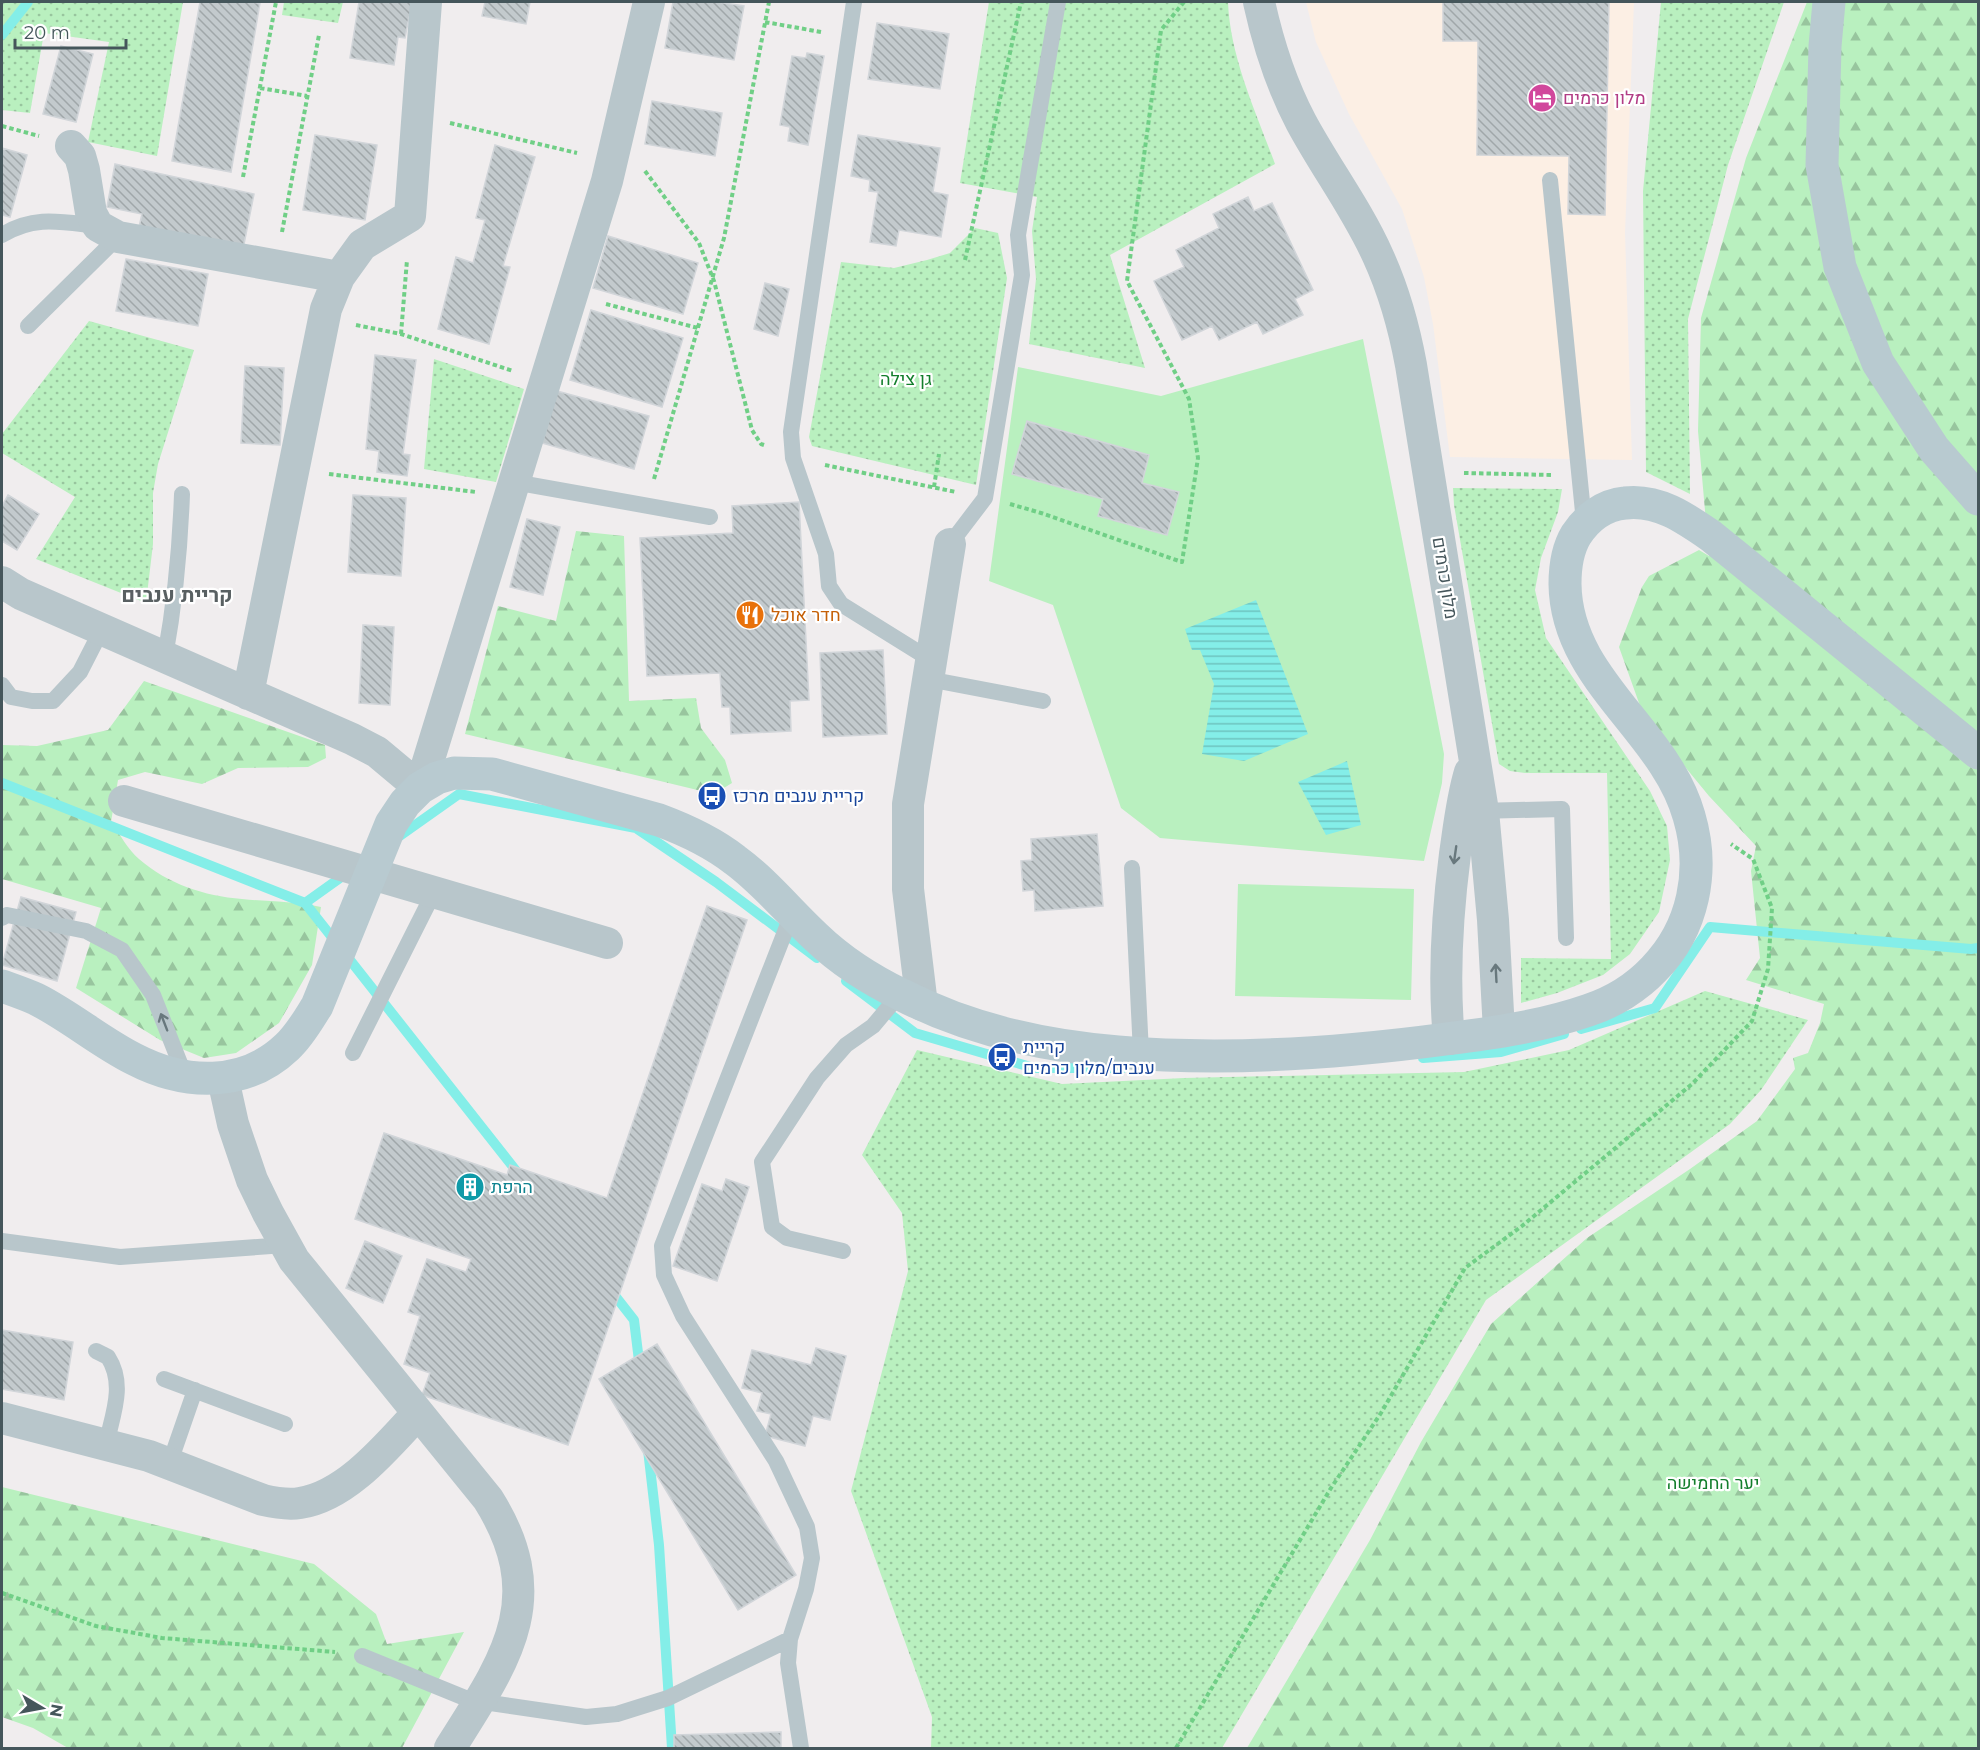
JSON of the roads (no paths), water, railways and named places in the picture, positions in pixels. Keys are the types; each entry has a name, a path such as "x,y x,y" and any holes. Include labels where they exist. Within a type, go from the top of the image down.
{"main road":[{"path":"1829,2 1824,46 1822,165 1840,267 1878,363 1934,449 1978,500"},
{"path":"2,986 36,1000 134,1059 166,1072 196,1079 223,1079 248,1072 269,1062 288,1046 304,1027 317,1006 391,824 405,803 420,788 437,778 454,773 492,774 659,820 703,839 737,861 820,941 846,962 911,1000 961,1020 1023,1038 1087,1048 1141,1053 1288,1053 1449,1039 1555,1020 1594,1008 1627,991 1654,969 1674,943 1689,914 1696,882 1696,849 1689,814 1673,779 1592,670 1574,633 1565,599 1565,569 1571,543 1584,522 1603,509 1625,502 1652,504 1681,515 1711,536 1978,753"}],"street":[{"path":"248,694 326,309 339,277 362,245 410,216 426,2"},
{"path":"2,582 21,594 352,739 377,752 420,788 607,181 649,2"},
{"name":"מלון כרמים","path":"1259,2 1286,90 1302,122 1368,235 1394,296 1406,340 1474,757 1467,782 1493,920 1499,1031"},
{"path":"71,146 80,156 91,213 108,231 339,277"},
{"path":"911,1000 906,843 908,804 950,543"},
{"path":"124,801 607,943"},
{"name":"מלון כרמים","path":"1449,1039 1446,984 1447,930 1472,812"},
{"path":"223,1079 230,1114 246,1162 268,1214 294,1260 488,1499 509,1537 519,1577 519,1597 512,1638 504,1659 450,1749"},
{"path":"2,1418 149,1456 263,1500 282,1504 302,1503 328,1493 354,1477 418,1413"}],"lane":[{"path":"854,2 791,432 793,458 826,554 829,586 841,604 930,670 1043,701"},
{"path":"950,543 985,498 1022,275 1018,235 1058,2"},
{"path":"1551,180 1584,522"},
{"path":"2,235 30,222 48,220 108,231 28,326"},
{"path":"514,482 710,517"},
{"path":"165,657 175,603 182,494"},
{"path":"2,685 11,697 32,701 53,701 80,672 102,629"},
{"path":"1472,812 1562,809 1566,938"},
{"path":"1132,868 1141,1053"},
{"path":"353,1053 434,892"},
{"path":"792,914 662,1246 664,1275 683,1316 776,1461 807,1527 812,1558 806,1589 790,1639 788,1663 801,1749"},
{"path":"2,918 7,915 86,931 122,950 153,994 185,1076"},
{"path":"843,1251 787,1238 772,1227 762,1162 817,1078 846,1046 911,1000"},
{"path":"2,1241 120,1257 285,1245"},
{"path":"96,1351 108,1357 118,1378 106,1445"},
{"path":"164,1379 285,1424"},
{"path":"169,1465 195,1390"},
{"path":"362,1656 470,1700 585,1717 617,1714 668,1698 790,1639"}],"water":[{"path":"1256,600 1308,734 1244,761 1202,754 1214,684 1200,650 1192,650 1185,629"},
{"path":"1347,761 1361,825 1326,835 1298,782"}],"waterway":[{"path":"2,35 28,2"},
{"path":"2,783 305,903 347,873"},
{"path":"394,840 459,794 636,828 716,882 817,958"},
{"path":"305,903 521,1177"},
{"path":"1581,1029 1655,1008 1710,927 1978,948"},
{"path":"846,981 915,1033 1034,1068 1123,1068"},
{"path":"1423,1058 1501,1052 1564,1034"},
{"path":"609,1288 634,1320 640,1369"},
{"path":"648,1450 659,1545 672,1748"}],"place":[{"name":"מלון כרמים","path":"1542,98"},
{"name":"חדר אוכל","path":"750,615"},
{"name":"קריית ענבים מרכז","path":"712,796"},
{"name":"קריית ענבים/מלון כרמים","path":"1002,1057"},
{"name":"הרפת","path":"470,1187"}],"district":[{"name":"קריית ענבים","path":"177,595"}],"park label":[{"name":"גן צילה","path":"906,379"},
{"name":"יער החמישה","path":"1713,1483"}]}
